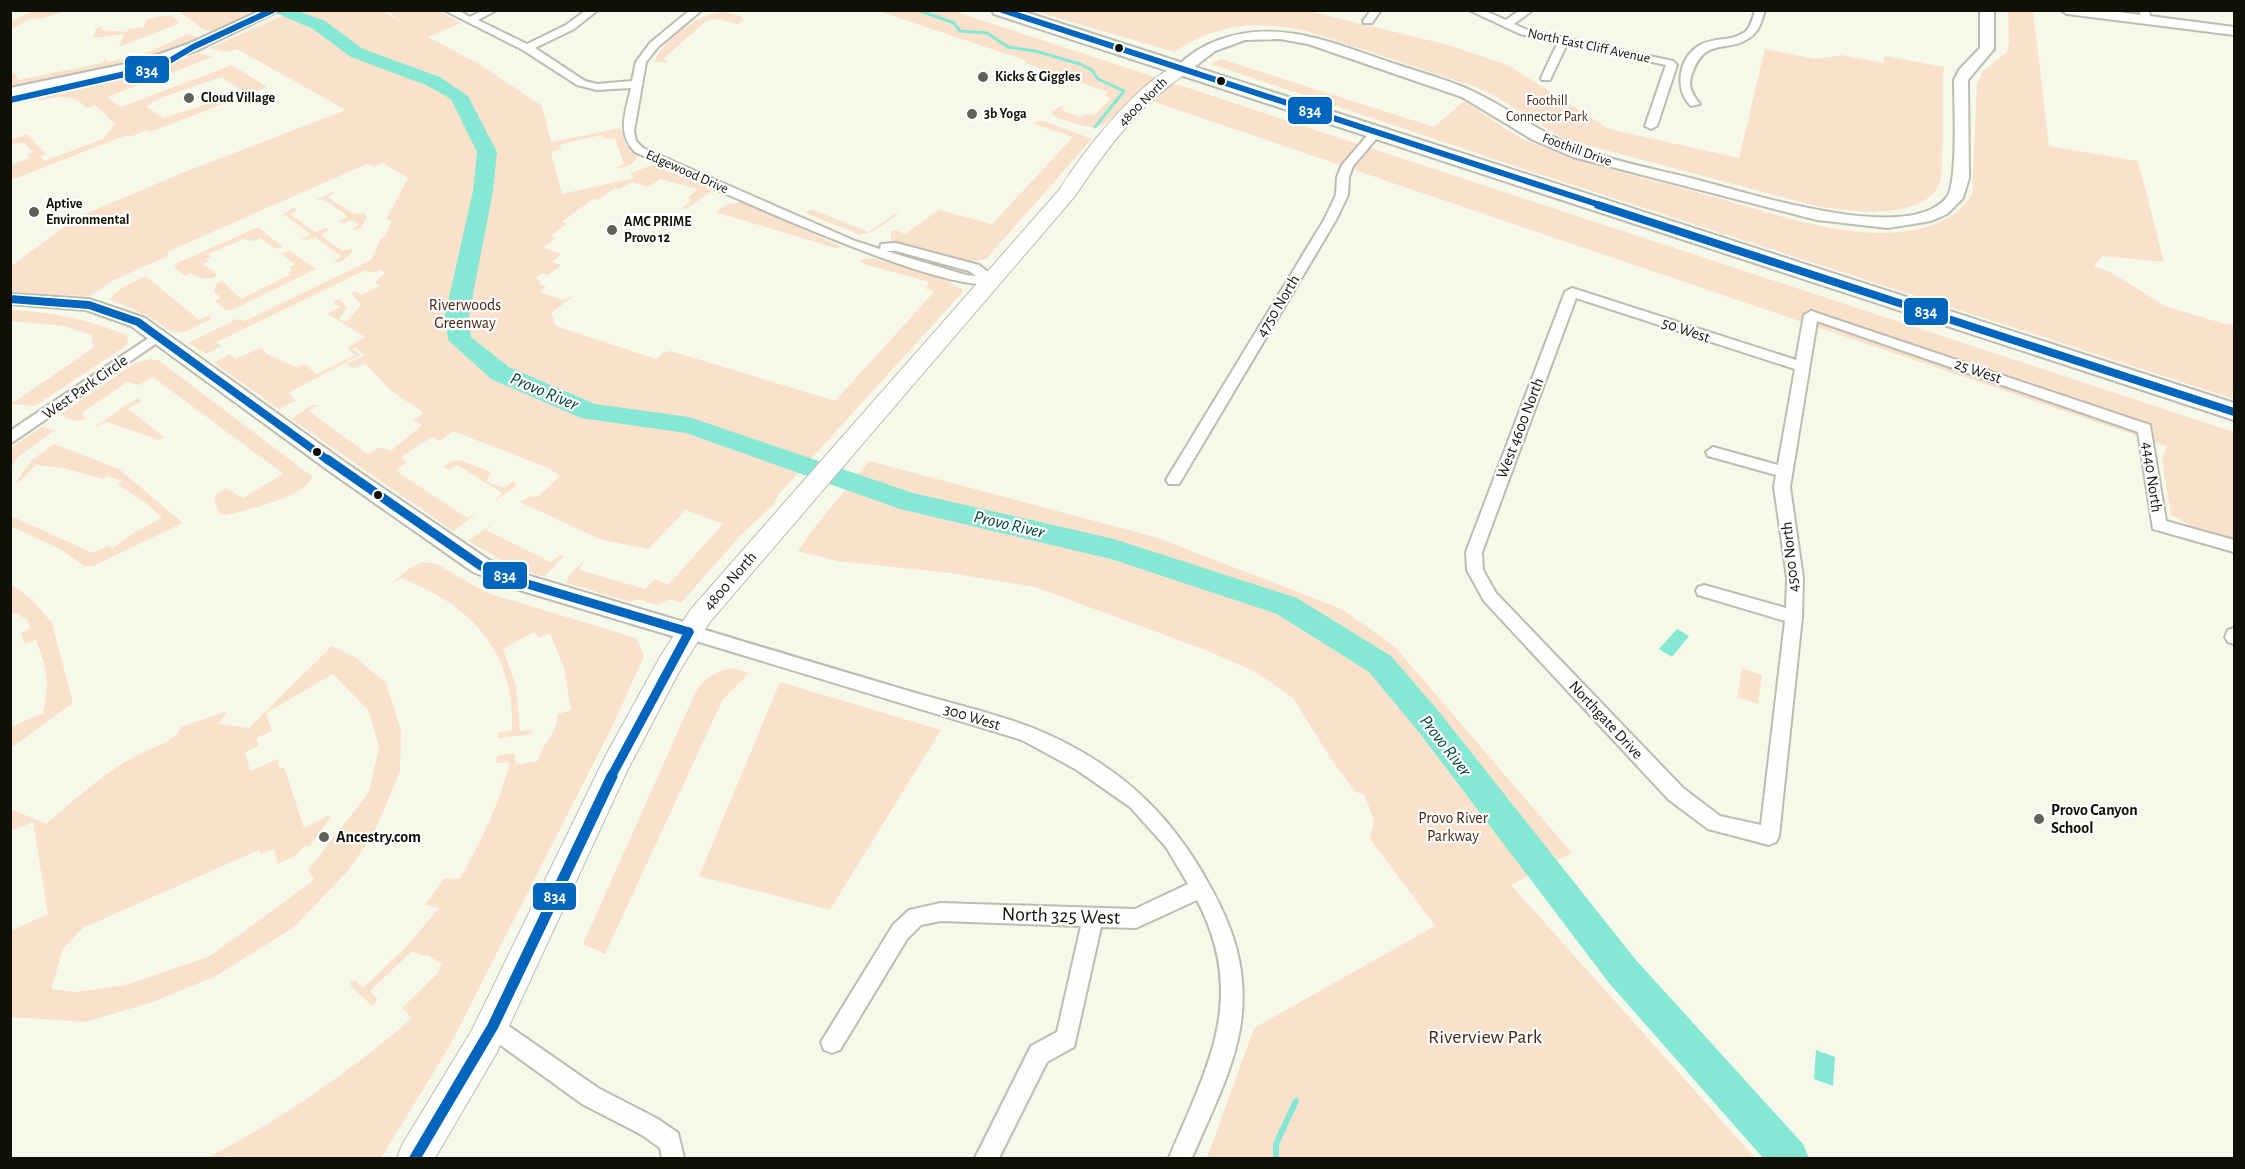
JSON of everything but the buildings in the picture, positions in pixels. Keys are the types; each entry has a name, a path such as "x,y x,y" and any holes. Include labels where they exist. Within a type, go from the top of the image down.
{"highway":[{"path":"1000,10 1184,68 2235,412"}],"main road":[{"path":"10,93 127,69 193,47 274,10"},
{"name":"Foothill Drive","path":"1184,68 1210,48 1233,38 1263,34 1297,37 1461,91 1538,137 1579,154 1832,218 1884,222 1921,217 1944,208 1958,192 1961,178 1961,80 1964,73 1987,49 1987,10"},
{"path":"2067,10 2146,15 2235,32"},
{"path":"10,100 148,70 185,55 193,47"},
{"name":"4800 North","path":"415,1158 493,1026 630,738 689,632 800,499 1068,192 1082,167 1159,83 1184,68"},
{"path":"10,299 59,301 101,308 138,322 159,335 282,428 481,566 524,583 689,632"}],"street":[{"path":"449,10 527,48 581,83 597,87 636,84"},
{"path":"469,21 492,10"},
{"path":"527,48 565,30 593,10"},
{"path":"1368,21 1376,10"},
{"name":"North East Cliff Avenue","path":"1474,10 1505,25 1563,42 1672,65 1651,126"},
{"path":"1505,25 1528,10"},
{"path":"1695,104 1688,97 1684,82 1694,54 1700,48 1747,35 1754,28 1760,10"},
{"name":"Edgewood Drive","path":"702,11 680,24 649,50 641,62 628,131 631,142 639,150 851,244 965,279 991,280"},
{"path":"1546,78 1563,42"},
{"name":"4750 North","path":"1174,480 1330,220 1341,195 1342,177 1348,165 1377,132"},
{"name":"50 West","path":"1572,292 1800,366"},
{"name":"West 4600 North","path":"1475,565 1475,545 1572,292"},
{"name":"4500 North","path":"1768,836 1794,617 1796,578 1782,487 1800,366 1811,315"},
{"name":"25 West","path":"1811,315 2145,429"},
{"name":"West Park Circle","path":"10,439 159,335"},
{"name":"4440 North","path":"2145,429 2159,525 2235,546"},
{"path":"1713,453 1784,472"},
{"name":"Northgate Drive","path":"1475,565 1481,584 1490,597 1676,794 1715,823 1768,836"},
{"path":"1704,591 1794,617"},
{"name":"300 West","path":"689,632 1028,734 1070,755 1107,778 1167,832 1200,888 1226,939 1233,983 1233,1010 1229,1037 1181,1158"},
{"name":"North 325 West","path":"832,1042 900,932 916,917 941,912 1136,919 1200,888"},
{"path":"987,1158 1039,1054 1066,1039 1093,918"},
{"path":"493,1026 590,1096 650,1127 671,1150"}],"green space":[{"path":"32,11 67,11 39,19 32,18 11,29 11,22"},
{"path":"178,11 261,11 210,31 204,30"},
{"name":"Riverwoods Greenway","path":"293,11 383,11 412,28 386,11 439,11 461,23 428,37 481,65 542,106 551,142 621,128 626,145 638,156 632,164 625,167 615,168 624,164 615,138 606,139 602,135 561,144 560,150 551,152 562,194 634,178 630,173 653,165 712,190 687,209 682,208 692,200 688,198 697,189 660,179 649,187 631,182 620,189 615,188 598,200 593,199 562,222 567,224 550,236 555,238 543,248 562,254 552,262 562,265 548,275 542,273 536,278 540,281 539,284 546,286 540,292 563,300 574,296 551,313 556,326 656,359 662,353 671,351 835,401 934,292 926,289 929,282 864,264 860,260 874,258 945,280 962,289 962,293 779,494 774,504 740,536 681,603 670,599 657,605 637,599 631,602 566,583 570,574 584,560 579,570 645,589 655,579 668,585 723,524 686,510 648,549 602,540 520,502 529,497 539,496 560,476 548,468 453,431 440,441 432,437 401,457 407,462 396,471 467,518 478,512 453,531 291,419 312,405 317,405 309,411 368,454 380,447 391,451 422,425 413,421 424,413 389,389 366,364 353,368 347,364 365,355 355,347 352,348 360,355 288,393 296,400 279,409 214,363 229,354 236,359 271,343 261,348 268,355 298,368 304,364 317,374 355,355 347,348 365,337 328,314 340,307 333,302 339,299 347,307 339,319 346,322 361,305 351,293 355,291 362,295 380,286 375,282 385,273 380,270 371,273 365,270 217,342 221,346 207,354 188,343 237,319 245,321 371,260 381,238 385,236 392,220 386,220 408,178 383,163 374,167 367,164 167,252 168,256 114,280 90,296 11,293 11,266 76,218 182,173 346,110 237,49 227,52 210,48"},
{"path":"878,11 954,11 2234,432 2234,538 2192,526 2171,515 2162,460 2167,446 1134,95 1113,117 1099,126 1082,126 1070,122 1053,116 1052,111 1061,106 1064,107 1061,110 1081,117 1086,114 1095,115 1111,98 1105,96 1107,92 1025,63 1027,61"},
{"name":"Foothill Connector Park","path":"1034,11 1309,11 1448,45 1508,65 1609,129 1739,158 1765,49 1816,59 1841,55 1884,63 1884,56 1945,67 1940,183 1931,196 1918,204 1902,209 1865,211 1816,206 1564,139 1495,96 1473,86 1310,32 1274,26 1240,26 1207,35 1175,52"},
{"path":"2008,11 2033,11 2049,146 2138,161 2164,262 2102,256 2094,266 2112,273 2165,306 2225,324 2234,323 2234,399 1539,174 1211,64 1221,59 1434,127 1464,101 1525,140 1591,164 1790,219 1835,229 1892,233 1919,229 1944,220 1965,205 1972,194 1977,84 1983,71 2007,52"},
{"path":"723,12 741,16 744,20 737,24 716,19 705,22 663,59 670,62 654,62 665,45 683,29 703,17"},
{"path":"170,15 180,23 119,47 124,34 93,38 96,28 103,27 102,30 127,32 128,29 144,27 147,19"},
{"path":"182,32 199,37 151,59 11,90 10,73 15,73 18,80 103,63 105,59 108,62 142,55 186,35"},
{"path":"198,53 213,57 107,97 121,107 232,65 267,87 150,132 147,130 130,137 127,135 11,180 11,165 29,158 27,155 33,152 24,143 11,144 11,140 27,134 46,154 40,156 44,161 103,139 115,124 95,105 87,108 76,100 64,97 39,101 40,95 135,76","holes":["222,77 239,89 198,107 163,118 146,106 163,97"]},
{"path":"1036,121 1044,121 1092,139 986,259 971,262 891,242 891,231 895,230 905,234 939,210 992,224 1073,137 1034,124"},
{"path":"336,192 327,197 354,214 365,213 367,217 361,229 350,230 359,225 352,220 342,224 339,221 348,216 323,199 314,201"},
{"path":"741,202 842,247 836,248 715,212 728,204"},
{"path":"293,208 298,209 290,214 315,232 326,228 329,230 321,235 342,251 353,248 348,256 343,260 333,262 341,256 315,237 304,241 302,239 310,234 285,215 277,218"},
{"path":"811,209 869,232 896,213 898,214 874,231 860,235 806,213"},
{"path":"256,228 283,247 275,249 261,238 254,241 243,239 209,254 211,257 206,259 209,261 203,264 217,275 208,279 190,273 185,276 174,267 177,263"},
{"path":"289,250 316,269 232,310 226,310 215,301 221,298 214,292 216,284 222,281 241,299 291,274 288,272 292,270 289,267 295,264 282,254"},
{"path":"146,276 199,320 211,315 211,319 187,331 174,333 144,314 109,299 123,287"},
{"path":"11,310 41,312 84,321 126,335 129,342 35,406 11,404 93,348 91,335 64,326 11,321"},
{"path":"151,359 158,360 313,477 298,491 286,497 246,510 220,514 215,495 226,488 243,498 283,474 153,377 139,385 127,382 81,414 86,419 73,420 61,414 135,363"},
{"path":"137,398 141,401 128,409 164,437 159,440 107,422 93,428"},
{"path":"42,427 55,430 18,457 11,467 11,448"},
{"path":"54,444 119,469 183,523 93,566 84,566 60,549 11,526 11,516 93,553 107,546 113,548 130,535 162,518 146,503 118,485 122,481 108,476 103,479 63,468 36,465 18,483 16,482 33,459"},
{"path":"460,460 491,472 486,481 504,488 514,481 516,486 493,502 502,493 457,465 449,470 444,467 450,462"},
{"path":"869,461 1155,537 1342,609 1395,647 1572,853 1511,885 1755,1158 1207,1158 1254,1028 1435,926 1370,839 1374,821 1365,796 1355,791 1331,759 1293,698 1254,671 1208,651 1035,587 950,573 838,561 798,551"},
{"path":"494,522 486,530 551,562 560,555 564,556 544,577 514,567 468,541"},
{"path":"422,562 437,564 487,593 636,638 644,656 613,725 448,1049 381,1158 232,1158 232,1156 207,1158 314,1094 364,1058 412,1018 402,1008 437,974 442,964 427,955 423,956 412,951 370,991 378,1000 372,1006 351,986 350,982 356,981 363,988 405,948 439,908 425,905 443,880 445,878 460,879 489,822 506,778 510,762 496,763 497,756 515,753 515,765 538,761 552,735 558,714 571,710 564,668 550,633 539,638 534,632 503,649 516,686 520,731 533,730 530,734 498,738 499,733 512,730 511,702 506,677 497,654 484,635 468,617 426,589 401,578 389,586 410,568"},
{"path":"11,584 31,599 52,623 73,703 11,748 11,727 43,713 47,684 43,659 36,640 25,644 21,632 30,629 28,620 15,613 11,616"},
{"path":"332,646 356,658 386,683 401,730 400,772 374,833 348,871 294,927 216,976 150,1003 85,1022 11,1017 11,931 48,914 33,822 11,831 11,809 46,824 117,767 170,740 181,727 228,711 218,724 249,728","holes":["333,674 369,711 379,747 369,792 308,870 314,880 210,956 126,985 76,992 51,989 63,949 83,928 259,850 261,854 274,849 278,864 296,855 304,846 309,847 331,817 330,815 304,828 284,767 279,768 278,759 250,771 245,752 259,746 256,738 272,731 266,713"]},
{"path":"733,668 749,673 723,699 605,954 583,944 696,691 712,675"},
{"path":"1742,668 1762,675 1758,704 1737,697"},
{"path":"780,682 941,730 830,910 699,876"}],"water":[{"path":"1677,629 1689,636 1672,657 1659,649"},
{"path":"1816,1050 1835,1057 1833,1086 1814,1079"}],"waterway":[{"name":"Provo River","path":"277,10 319,25 357,53 433,81 459,96 487,152 483,191 457,315 460,340 500,373 590,412 689,425 909,502 1114,549 1287,606 1380,664 1429,722 1622,971 1789,1158"},
{"path":"918,10 954,23 960,31 987,33 1008,47 1035,51 1080,64 1092,70 1098,79 1124,91 1095,127"},
{"path":"1276,1158 1276,1144 1296,1101"}],"transit line":[{"name":"834","path":"10,100 108,80 161,66 180,57 193,47 273,10"},
{"name":"834","path":"1002,10 2234,412"},
{"name":"834","path":"10,299 89,305 138,322 339,468 481,566 524,583 689,632"},
{"name":"834","path":"415,1158 493,1026 630,738 689,632"}],"place":[{"name":"Kicks & Giggles","path":"983,77"},
{"name":"Cloud Village","path":"189,98"},
{"name":"3b Yoga","path":"972,114"},
{"name":"Aptive Environmental","path":"34,212"},
{"name":"AMC PRIME Provo 12","path":"612,230"},
{"name":"Provo Canyon School","path":"2039,819"},
{"name":"Ancestry.com","path":"324,837"}],"park label":[{"name":"Provo River Parkway","path":"1453,827"},
{"name":"Riverview Park","path":"1485,1037"}]}
